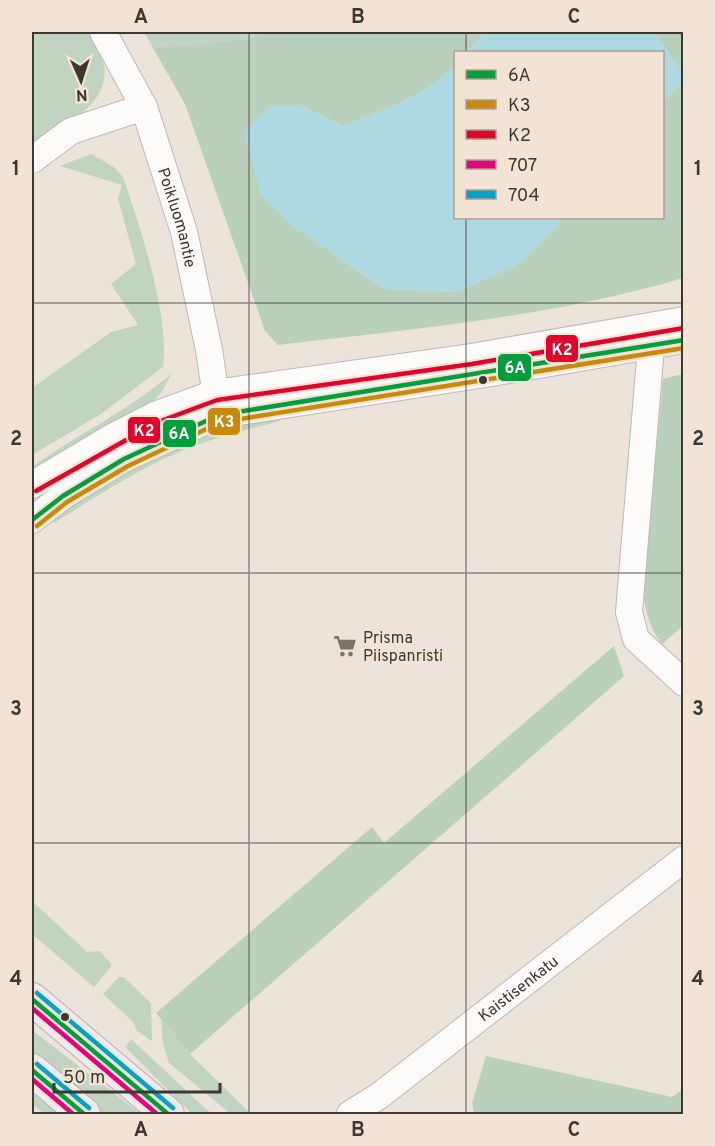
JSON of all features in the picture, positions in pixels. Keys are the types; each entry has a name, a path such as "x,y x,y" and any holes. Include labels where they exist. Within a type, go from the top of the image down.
{"main road":[{"path":"32,999 168,1114"},
{"path":"32,1070 84,1114"}],"street":[{"name":"Poikluomantie","path":"103,32 144,107 184,232 209,351 217,404"},
{"path":"32,160 71,131 144,107"},
{"path":"650,337 684,320"},
{"path":"650,337 629,612 636,639 684,683"},
{"path":"32,485 80,453 155,415 471,357 650,337 684,340"},
{"path":"32,520 71,490 217,404"},
{"name":"Kaistisenkatu","path":"350,1114 379,1096 684,858"}],"green space":[{"path":"32,32 88,32 102,57 105,76 101,90 82,113 32,147"},
{"path":"144,32 273,32 247,39 153,48"},
{"path":"273,32 486,32 468,51 454,51 454,66 431,86 373,115 343,126 300,105 291,225 385,289 455,292 517,265 563,219 664,219 664,101 683,80 683,278 583,303 533,312 278,345 265,331 185,104 153,48 247,39"},
{"path":"654,32 683,32 683,74"},
{"path":"91,154 114,167 123,177 130,197 158,298 164,346 163,367 101,414 32,455 32,388 111,332 138,325 111,284 136,264 118,199 122,185 60,166"},
{"path":"172,373 161,393 144,411 32,479 32,467 121,411"},
{"path":"683,374 683,626 662,644 648,618 643,590 663,379"},
{"path":"283,416 280,421 204,443 163,459 115,485 54,523 48,516 80,492 228,423"},
{"path":"614,646 624,676 190,1054 156,1013 372,827 384,843"},
{"path":"32,901 87,952 100,951 112,965 94,987 32,934"},
{"path":"119,977 124,977 151,1003 152,1041 137,1031 133,1022 103,994"},
{"path":"161,1019 190,1054 251,1114 231,1114 169,1063 163,1044"},
{"path":"32,1030 141,1114 104,1114 32,1053"},
{"path":"131,1039 213,1114 191,1113 125,1047"},
{"path":"486,1056 672,1097 683,1089 683,1114 474,1114 472,1103"},
{"path":"32,1091 59,1114 45,1114 32,1104"}],"water":[{"path":"486,32 654,32 683,74 683,80 664,101 664,51 468,51"},
{"path":"454,66 454,219 563,219 517,265 455,292 385,289 291,225 261,196 244,132 271,106 300,105 343,126 417,94 444,76"}],"transit line":[{"name":"K2","path":"36,491 158,422 217,400 472,364 684,328"},
{"name":"6A","path":"32,520 63,496 124,459 219,415 684,340"},
{"name":"K3","path":"37,526 67,502 128,466 221,422 684,348"},
{"name":"704","path":"37,993 173,1108"},
{"name":"6A","path":"32,999 168,1114"},
{"name":"707","path":"32,1008 157,1114"},
{"name":"704","path":"37,1064 89,1108"},
{"name":"6A","path":"32,1070 84,1114"},
{"name":"707","path":"32,1079 73,1114"}],"place":[{"name":"Prisma Piispanristi","path":"345,646"}]}
